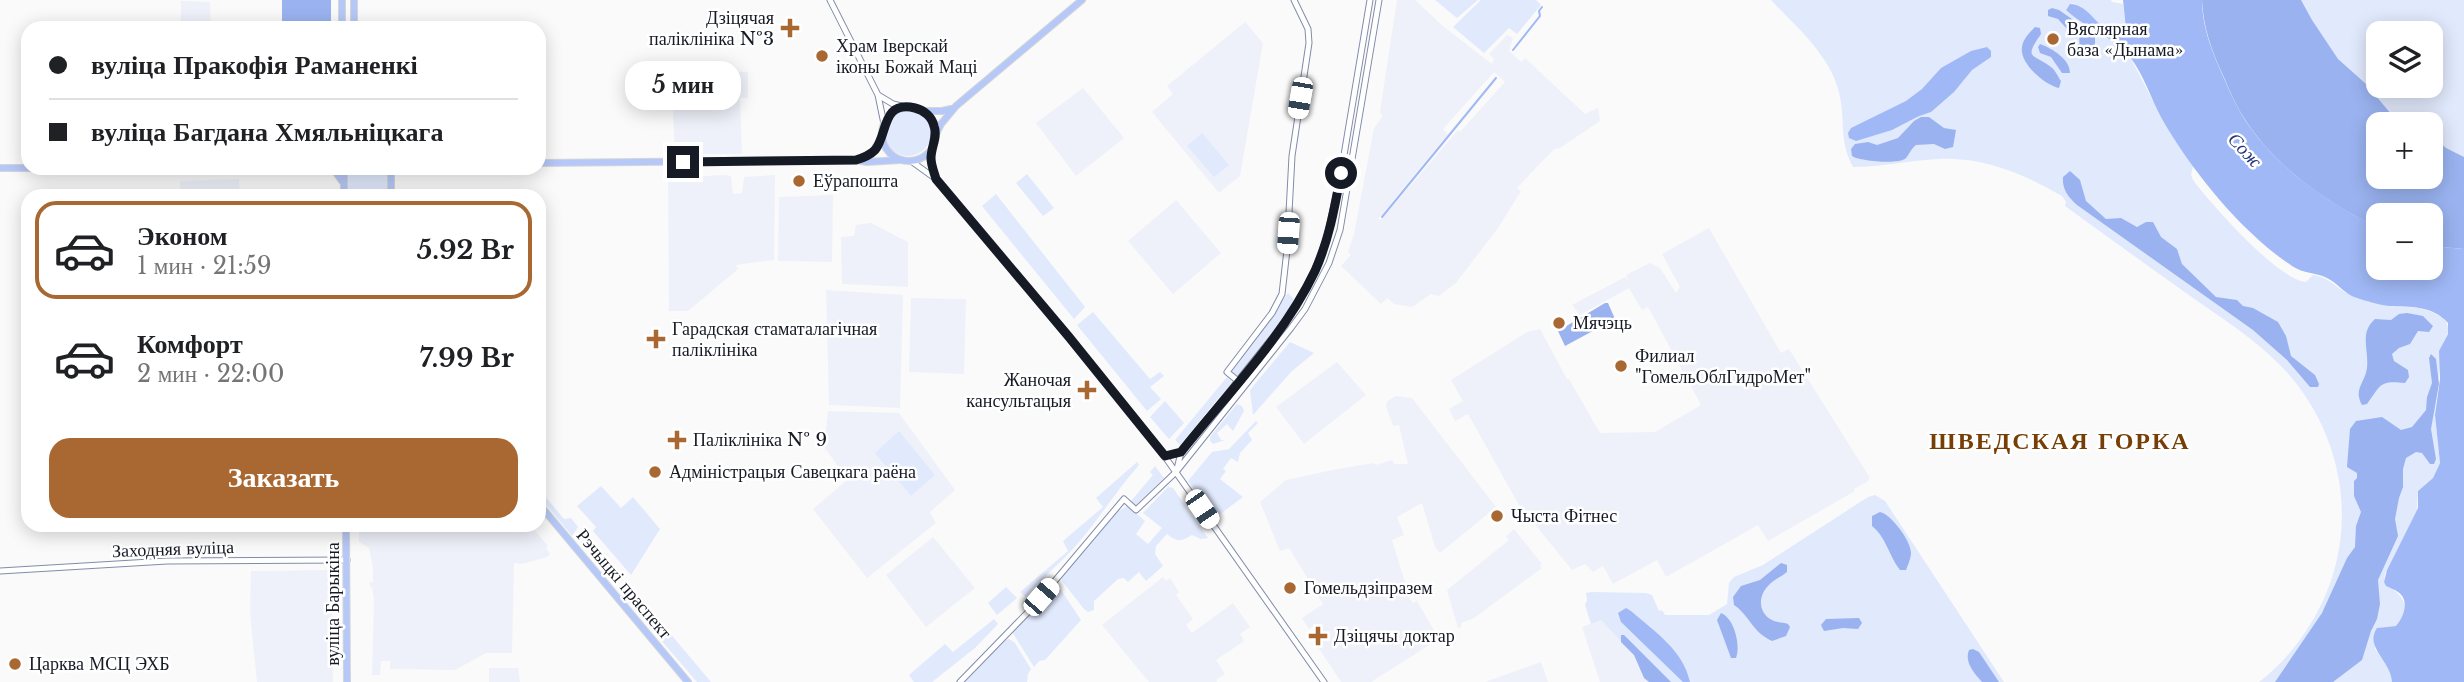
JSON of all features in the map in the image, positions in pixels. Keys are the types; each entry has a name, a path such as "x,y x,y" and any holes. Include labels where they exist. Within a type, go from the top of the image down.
{"main road":[{"path":"342,0 342,21"},
{"path":"354,0 354,21"},
{"path":"546,163 867,162 919,159 932,148 940,124 953,108 1082,0"},
{"path":"856,160 872,153 882,137 884,124 889,116 906,107 942,111 953,108"},
{"path":"921,110 929,116 936,134"},
{"path":"882,137 885,147 900,160"},
{"path":"0,168 21,168"},
{"path":"339,175 344,186"},
{"path":"344,175 344,186"},
{"path":"391,189 393,175"},
{"name":"Рэчыцкі праспект","path":"546,512 688,682"},
{"name":"вуліца Барыкіна","path":"346,532 347,682"}],"street":[{"path":"830,0 878,95 884,124"},
{"path":"1238,381 1227,372 1272,313 1282,294 1292,156 1309,43 1308,29 1294,0"},
{"path":"1176,472 1181,452 1298,303 1315,269 1327,237 1337,193 1370,0"},
{"path":"960,682 1032,608 1124,499 1136,510 1176,472 1305,309 1329,263 1340,230 1379,0"},
{"path":"1359,69 1364,65 1368,70"},
{"path":"878,95 893,104 906,107"},
{"path":"932,148 932,166 936,179"},
{"path":"911,161 936,179 1165,456 1324,682"},
{"path":"1298,303 1299,310 1305,309"},
{"path":"1253,362 1258,363 1260,368"},
{"path":"1165,456 1181,452"},
{"name":"Заходняя вуліца","path":"0,570 167,561 347,560"}],"shaded area":[{"path":"282,0 331,0 331,21 282,21"},
{"path":"1397,0 1415,0 1444,27 1492,64 1494,59 1489,54 1507,35 1513,38 1509,51 1521,62 1525,58 1585,114 1598,108 1600,121 1560,148 1554,149 1517,188 1521,191 1498,228 1456,283 1439,296 1431,294 1412,307 1394,304 1387,298 1381,304 1341,266 1351,255 1348,252 1354,234 1374,128 1383,116 1380,113","holes":["1494,72 1505,82 1460,132 1458,130 1381,220 1378,219 1448,134 1443,129"]},
{"path":"1435,0 1478,0 1457,18"},
{"path":"1481,0 1536,0 1541,5 1517,34 1509,28 1484,53 1453,27"},
{"path":"1771,0 2111,0 2123,4 2126,29 2120,36 2106,30 2079,6 2072,3 2066,9 2115,43 2131,59 2162,118 2193,167 2193,180 2246,239 2279,269 2294,278 2306,282 2313,275 2356,297 2385,305 2426,310 2446,321 2449,331 2442,345 2435,415 2440,463 2433,478 2418,491 2417,510 2385,574 2384,582 2400,596 2405,606 2405,612 2397,626 2377,628 2375,649 2391,671 2392,682 2259,682 2298,643 2318,611 2332,577 2341,533 2339,480 2324,429 2297,384 2279,364 2234,326 2065,206 2066,202 2062,196 2033,181 2003,168 1956,159 1853,167 1845,148 1841,102 1834,78 1811,42"},
{"path":"2202,0 2464,0 2464,249 2443,247 2443,203 2366,203 2366,212"},
{"path":"2202,0 2301,0 2338,59 2366,84 2366,98 2378,98 2389,112 2366,112 2366,189 2443,189 2443,146 2464,157 2464,249 2443,247 2443,203 2366,203 2366,221 2336,205 2302,181 2271,153 2246,121 2227,85 2206,28"},
{"path":"181,1 210,2 211,21 181,21"},
{"path":"2052,8 2095,35 2095,50 2092,56 2086,57 2080,53 2079,33 2067,29 2058,19 2048,16 2048,10"},
{"path":"1245,22 1263,43 1240,176 1219,193 1152,112 1173,94 1167,86"},
{"path":"2035,27 2040,28 2041,34 2032,48 2032,55 2054,70 2061,81 2059,88 2040,78 2022,53 2027,36"},
{"path":"2040,44 2064,59 2070,73 2062,73 2051,57 2040,53"},
{"path":"671,71 748,72 748,98 740,98 742,154 675,154"},
{"path":"1083,88 1124,138 1076,176 1036,123"},
{"path":"908,110 924,117 931,133 924,149 908,156 892,149 885,133 892,117"},
{"path":"1921,117 1929,117 1944,128 1956,130 1953,147 1945,149 1934,144 1916,145 1906,158 1888,162 1852,156 1851,149 1855,144 1868,142 1877,145 1898,138"},
{"path":"1202,133 1229,165 1214,177 1187,146"},
{"path":"2070,171 2080,180 2086,201 2106,219 2121,218 2137,227 2153,222 2161,237 2177,249 2182,264 2216,297 2237,300 2243,306 2253,308 2278,322 2286,336 2291,356 2315,375 2318,387 2310,387 2287,360 2253,330 2077,205 2068,196 2064,185 2063,177"},
{"path":"1027,174 1054,208 1043,216 1016,183"},
{"path":"347,175 387,175 387,189 347,189"},
{"path":"775,175 774,260 736,265 738,269 688,311 669,311 668,178 731,176 733,194 742,193 744,177"},
{"path":"239,179 240,189 180,189 180,181"},
{"path":"996,194 1085,307 1074,319 982,206"},
{"path":"833,195 832,262 778,261 779,197"},
{"path":"1176,200 1221,253 1173,294 1128,241"},
{"path":"871,223 908,242 908,287 842,284 841,237 854,236 856,225"},
{"path":"1709,228 1781,353 1789,349 1870,478 1854,489 1855,491 1768,541 1758,525 1666,577 1657,560 1613,584 1603,566 1593,572 1585,564 1572,570 1519,505 1468,414 1455,421 1449,409 1463,401 1451,380 1527,332 1540,329 1600,433 1655,432 1701,405 1648,307 1642,310 1629,288 1580,315 1572,305 1625,277 1628,281 1626,275 1650,263 1660,268 1676,293 1680,287 1662,254"},
{"path":"826,290 903,295 900,408 829,405"},
{"path":"1288,293 1294,299 1281,321 1238,375 1233,374 1232,370"},
{"path":"911,298 966,299 964,374 909,372"},
{"path":"1608,303 1615,319 1565,346 1558,331"},
{"path":"1093,312 1150,379 1160,372 1164,376 1150,387 1161,399 1147,411 1077,325"},
{"path":"2399,314 2423,316 2433,326 2429,332 2418,331 2410,344 2392,354 2394,361 2408,370 2409,377 2405,383 2385,383 2367,404 2362,405 2359,395 2367,368 2367,330 2375,319 2391,320"},
{"path":"1290,342 1314,353 1292,371 1253,415 1250,390"},
{"path":"2431,354 2436,359 2439,384 2431,429 2436,459 2434,464 2430,464 2422,453 2416,452 2406,458 2403,487 2395,519 2398,536 2378,580 2380,604 2377,619 2362,660 2333,682 2275,682 2322,613 2347,558 2355,547 2356,526 2361,512 2354,496 2357,473 2347,467 2350,429 2356,421 2382,417 2401,430 2412,427 2426,410 2432,383 2429,358"},
{"path":"1337,362 1366,395 1304,444 1276,407"},
{"path":"1227,377 1231,383 1180,445 1175,440"},
{"path":"1396,396 1412,398 1496,507 1440,553 1435,547 1422,503 1397,517 1404,535 1392,540 1410,599 1413,603 1417,601 1439,639 1371,682 1341,682 1312,638 1318,633 1314,626 1309,629 1302,618 1323,604 1289,548 1280,551 1260,502 1286,480 1392,460 1394,464 1408,464 1399,425 1393,426 1386,406 1387,401"},
{"path":"1165,401 1184,423 1169,439 1150,417"},
{"path":"1237,404 1242,406 1244,411 1233,431 1227,424 1217,433 1221,440 1225,440 1213,444 1210,437"},
{"path":"828,411 899,413 955,490 930,512 936,523 867,578 813,509 848,479 824,447"},
{"path":"1256,421 1258,423 1248,433 1252,440 1240,453 1238,462 1231,458 1220,479 1243,497 1219,515 1213,515 1188,481 1212,452 1229,449"},
{"path":"899,431 935,475 911,496 875,453"},
{"path":"1137,462 1139,465 1071,551 1026,597 1020,592 1068,551 1063,541 1103,507 1096,498"},
{"path":"1155,466 1164,478 1135,506 1131,501 1153,475 1150,472"},
{"path":"601,486 621,508 633,497 660,529 631,575 593,531 596,527 577,506"},
{"path":"1168,487 1173,488 1208,538 1201,539 1192,535 1179,540 1167,534 1156,546 1155,554 1163,566 1146,581 1139,572 1128,582 1124,578 1118,579 1094,601 1094,610 1088,612 1062,581 1061,575 1118,511 1128,506 1145,521 1136,534 1148,544 1162,528 1143,513"},
{"path":"1875,495 1885,501 2004,682 1659,682 1601,620 1591,624 1585,605 1586,593 1591,592 1646,593 1652,595 1659,611 1662,610 1665,615 1709,615 1727,604 1729,583 1734,577 1763,565"},
{"path":"546,497 564,519 571,518 578,527 572,536 546,504"},
{"path":"1880,512 1895,523 1908,542 1911,553 1906,570 1900,570 1881,536 1872,526 1872,516"},
{"path":"1514,529 1542,564 1542,568 1474,618 1461,623 1458,628 1447,590 1509,540 1506,536"},
{"path":"359,532 536,532 548,546 546,548 550,554 522,564 514,563 512,653 486,653 455,670 390,669 390,661 381,661 380,675 372,675 374,599 370,582 373,582 373,567 369,548 359,542"},
{"path":"588,536 623,578 611,575 583,541"},
{"path":"933,537 975,588 926,627 886,575"},
{"path":"1781,563 1787,565 1787,572 1768,586 1762,595 1761,604 1767,617 1790,627 1786,636 1772,641 1760,633 1734,605 1733,597 1741,586 1760,580"},
{"path":"331,570 333,682 257,682 250,613 251,571"},
{"path":"1163,577 1166,581 1170,578 1179,592 1176,595 1193,619 1186,625 1192,633 1233,603 1250,627 1240,634 1244,641 1216,660 1225,674 1216,680 1217,682 1149,682 1102,625"},
{"path":"631,587 711,682 697,682 622,595"},
{"path":"1006,587 1017,598 997,615 988,603"},
{"path":"1054,587 1059,587 1081,620 1045,660 1039,661 1034,667 1012,632"},
{"path":"1721,613 1730,620 1735,632 1738,646 1736,658 1731,658 1717,620"},
{"path":"1859,618 1862,623 1858,629 1824,631 1821,625 1826,619"},
{"path":"994,619 998,624 975,648 932,682 914,682 909,675 945,644 953,652"},
{"path":"1601,620 1659,682 1600,682 1582,627"},
{"path":"1621,635 1671,682 1649,682 1644,678 1634,655 1621,642"},
{"path":"1009,639 1015,643 1031,669 1027,682 964,682 1002,642"},
{"path":"1969,650 1979,652 1999,682 1982,682 1976,675 1968,659"},
{"path":"1541,662 1548,682 1485,682"},
{"path":"489,668 518,668 520,682 489,682"}],"water":[{"name":"Сож","path":"2123,0 2202,0 2205,26 2213,51 2245,120 2272,153 2304,182 2366,221 2366,280 2443,280 2443,247 2464,249 2464,682 2392,682 2391,674 2374,642 2377,628 2396,626 2403,613 2405,604 2402,595 2384,582 2387,570 2418,508 2418,491 2433,478 2440,463 2435,415 2440,379 2439,351 2448,334 2448,323 2428,310 2373,303 2348,294 2327,278 2296,269 2254,236 2219,199 2174,139 2130,57 2116,43 2066,10 2070,4 2077,5 2113,34 2120,36 2126,29"},
{"path":"1987,47 1991,51 1991,57 1972,70 1954,92 1931,112 1892,130 1856,141 1849,138 1851,128 1906,101 1922,89 1941,68 1971,51"},
{"path":"1626,608 1675,651 1690,682 1683,682 1621,622 1618,613"}],"waterway":[{"path":"1513,50 1540,16 1542,7"},
{"path":"1382,217 1496,78"}],"place":[{"name":"Дзіцячая паліклініка №3","path":"790,28"},
{"name":"Вяслярная база «Дынама»","path":"2053,39"},
{"name":"Храм Іверскай іконы Божай Маці","path":"822,56"},
{"name":"Еўрапошта","path":"799,181"},
{"name":"Мячэць","path":"1559,323"},
{"name":"Гарадская стаматалагічная паліклініка","path":"656,339"},
{"name":"Филиал \"ГомельОблГидроМет\"","path":"1621,366"},
{"name":"Жаночая кансультацыя","path":"1087,390"},
{"name":"Паліклініка № 9","path":"677,440"},
{"name":"Адміністрацыя Савецкага раёна","path":"655,472"},
{"name":"Чыста Фітнес","path":"1497,516"},
{"name":"Гомельдзіпразем","path":"1290,588"},
{"name":"Дзіцячы доктар","path":"1318,636"},
{"name":"Царква МСЦ ЭХБ","path":"15,664"}],"district":[{"name":"ШВЕДСКАЯ ГОРКА","path":"2060,440"}],"route":[{"path":"683,162 856,160 877,148 889,116 906,107 921,110 929,116 936,134 931,158 936,179 1165,456 1181,452 1298,303 1327,237 1341,173"}]}
